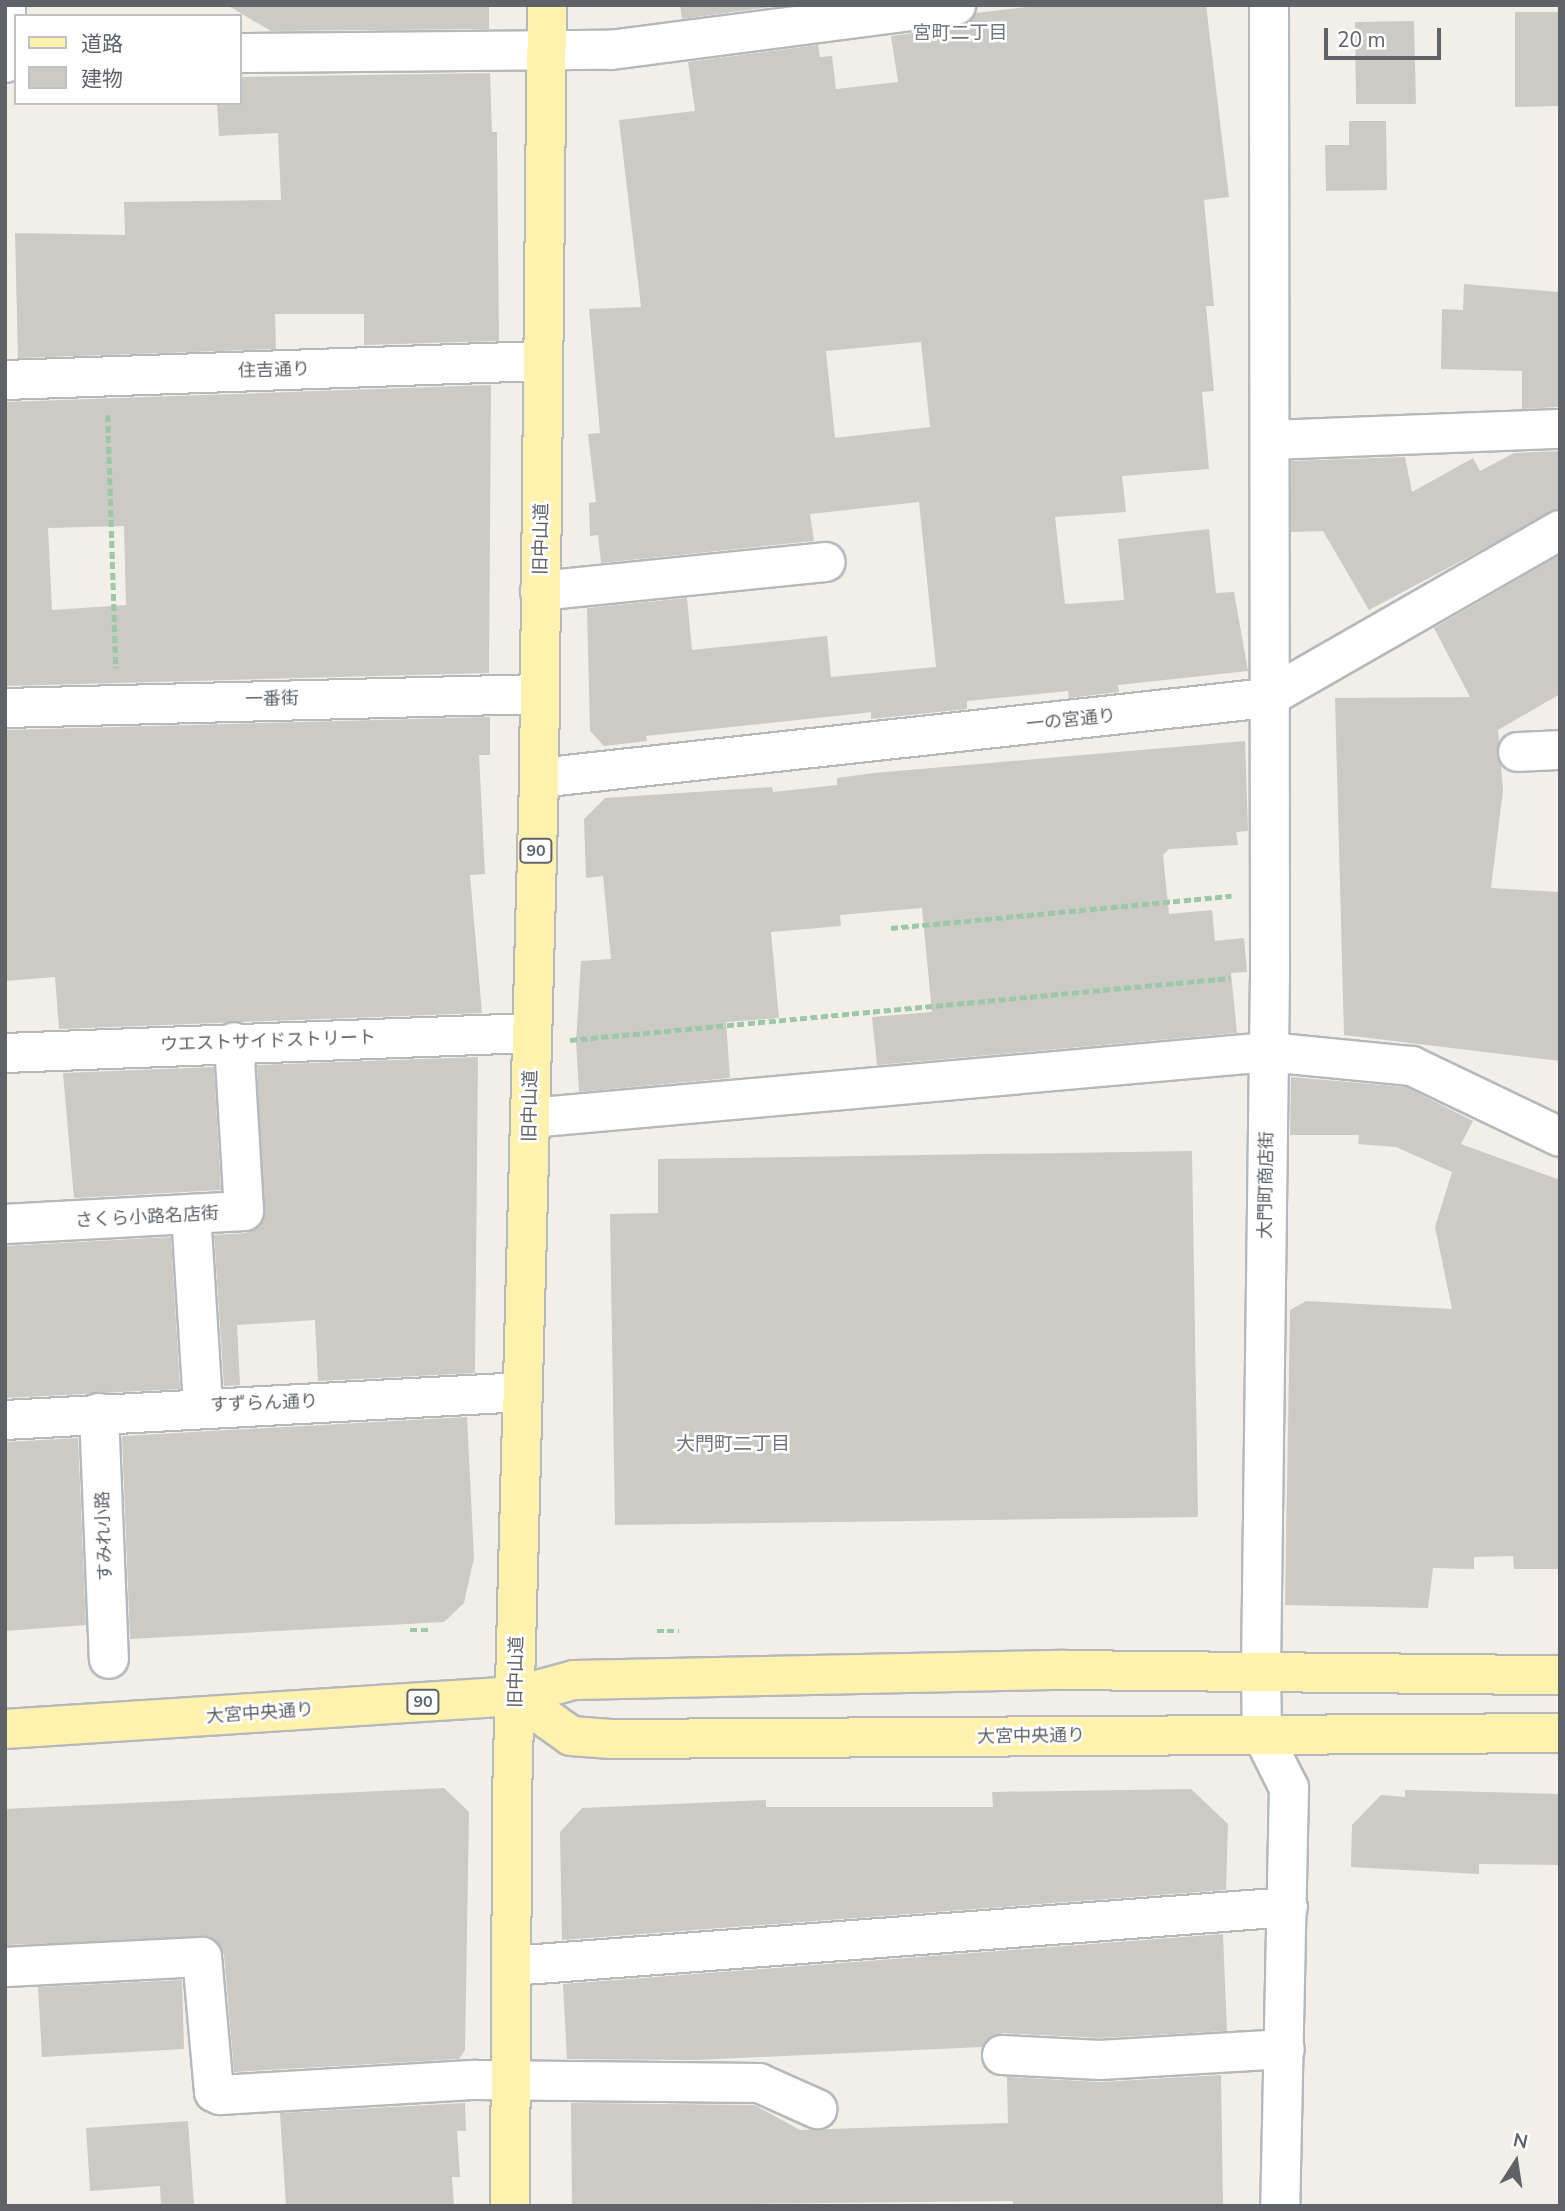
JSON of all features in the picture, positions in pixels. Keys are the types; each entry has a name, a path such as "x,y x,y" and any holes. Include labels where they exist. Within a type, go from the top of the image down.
{"main road":[{"name":"旧中山道","path":"510,2206 515,1696 539,778 547,5"},
{"name":"大宮中央通り","path":"5,1729 515,1696 574,1680 1065,1670 1560,1675"},
{"name":"大宮中央通り","path":"515,1696 571,1736 611,1739 1560,1733"}],"street":[{"path":"5,63 6,5"},
{"path":"242,53 611,50 956,5"},
{"name":"大門町商店街","path":"1262,1734 1270,974 1267,698 1279,6"},
{"name":"住吉通り","path":"5,380 542,361"},
{"path":"1270,440 1560,429"},
{"name":"一の宮通り","path":"539,778 1267,698 1560,530"},
{"path":"540,591 826,562"},
{"name":"一番街","path":"5,708 117,701 540,694"},
{"path":"1518,752 1560,750"},
{"name":"ウエストサイドストリート","path":"5,1053 234,1042 531,1038"},
{"name":"さくら小路名店街","path":"5,1224 244,1211 234,1042"},
{"path":"530,1118 1268,1052 1412,1066 1551,1124"},
{"path":"191,1214 203,1406"},
{"name":"すずらん通り","path":"5,1420 203,1406 523,1392"},
{"name":"すみれ小路","path":"99,1413 109,1659"},
{"path":"1262,1734 1289,1788 1280,2206"},
{"path":"512,1966 1288,1907"},
{"path":"5,1967 202,1957 214,2092 220,2095 512,2081 759,2083 817,2109"},
{"path":"1002,2055 1100,2060 1285,2049"}],"path":[{"path":"107,375 117,701"},
{"path":"891,928 1269,892"},
{"path":"531,1038 1270,974"},
{"path":"410,1630 428,1630"},
{"path":"657,1631 679,1631"}],"building":[{"path":"227,5 489,5 489,29 271,31"},
{"path":"680,5 785,5 682,19"},
{"path":"1044,5 1206,5 1229,197 1204,200 1214,306 1206,306 1214,391 1202,392 1209,469 1122,476 1126,512 1055,517 1065,604 1124,600 1118,539 1209,529 1216,593 1234,592 1248,671 1118,685 1119,692 1069,698 1068,691 967,701 967,709 871,719 871,712 646,736 647,741 604,746 590,731 587,608 687,598 692,650 827,636 831,677 936,667 919,502 810,514 814,541 601,563 598,535 590,536 589,503 596,502 588,434 600,433 589,309 641,307 619,120 695,111 688,62 818,45 820,57 832,56 836,89 898,82 891,36 959,27 976,13","holes":["921,342 930,427 835,438 826,351"]},
{"path":"1515,12 1560,12 1560,106 1515,107"},
{"path":"1414,21 1416,104 1356,104 1355,22"},
{"path":"490,73 492,132 497,132 499,341 364,345 364,314 275,314 276,349 18,358 15,233 125,235 124,202 281,200 278,133 219,136 217,105 242,105 242,77"},
{"path":"1349,121 1386,121 1387,190 1326,191 1325,145 1349,145"},
{"path":"1464,284 1560,292 1559,407 1522,409 1522,371 1441,369 1442,309 1463,310"},
{"path":"491,385 489,673 5,686 5,402","holes":["124,526 126,605 52,610 48,528"]},
{"path":"1560,451 1560,508 1369,610 1323,531 1291,532 1291,461 1405,457 1412,492 1473,458 1480,471 1514,453"},
{"path":"1560,555 1560,694 1498,730 1503,790 1491,888 1560,892 1560,1061 1344,1035 1335,698 1470,697 1434,628"},
{"path":"490,717 490,755 479,755 485,874 470,875 482,1013 59,1029 55,977 5,981 5,730"},
{"path":"1245,741 1248,831 1236,832 1238,845 1169,849 1163,855 1169,914 1212,910 1215,941 1244,938 1247,972 1231,973 1237,1033 877,1065 872,1017 932,1012 922,908 840,915 841,926 771,932 779,1018 726,1022 730,1078 579,1092 576,1041 581,961 611,959 603,876 586,878 584,819 605,798 772,787 773,792 837,785 837,778 874,773"},
{"path":"478,1057 475,1373 318,1381 315,1320 237,1325 240,1385 224,1386 214,1235 246,1233 264,1220 257,1065"},
{"path":"214,1067 221,1190 74,1198 63,1073"},
{"path":"1291,1077 1406,1087 1473,1121 1461,1144 1560,1180 1560,1569 1514,1569 1513,1556 1474,1557 1474,1569 1433,1568 1428,1608 1285,1605 1290,1310 1306,1301 1452,1309 1435,1227 1452,1172 1396,1147 1358,1144 1359,1135 1290,1135"},
{"path":"1192,1151 1198,1517 615,1525 610,1214 658,1213 658,1159"},
{"path":"171,1237 180,1389 5,1398 5,1246"},
{"path":"467,1417 474,1558 464,1603 444,1622 130,1639 122,1436"},
{"path":"78,1438 86,1625 5,1631 5,1442"},
{"path":"444,1788 469,1812 465,2050 459,2059 234,2072 224,1955 212,1938 5,1945 5,1809"},
{"path":"1191,1789 1228,1824 1226,1890 562,1940 560,1832 582,1808 766,1800 766,1807 993,1807 992,1792"},
{"path":"1405,1790 1560,1794 1560,1865 1479,1864 1479,1874 1351,1867 1352,1825 1381,1795 1405,1797"},
{"path":"1223,1934 1227,2031 1100,2038 1003,2033 982,2047 695,2060 567,2059 563,1984"},
{"path":"182,1980 184,2049 42,2057 38,1987"},
{"path":"1221,2075 1223,2206 1013,2206 1013,2201 572,2206 571,2103 754,2105 800,2130 1008,2123 1007,2077 1101,2082"},
{"path":"465,2103 466,2131 457,2131 460,2177 452,2177 454,2206 286,2206 280,2113"},
{"path":"188,2121 194,2206 161,2206 160,2186 90,2191 86,2128"}],"district":[{"name":"宮町二丁目","path":"960,34"},
{"name":"大門町二丁目","path":"733,1445"}]}
